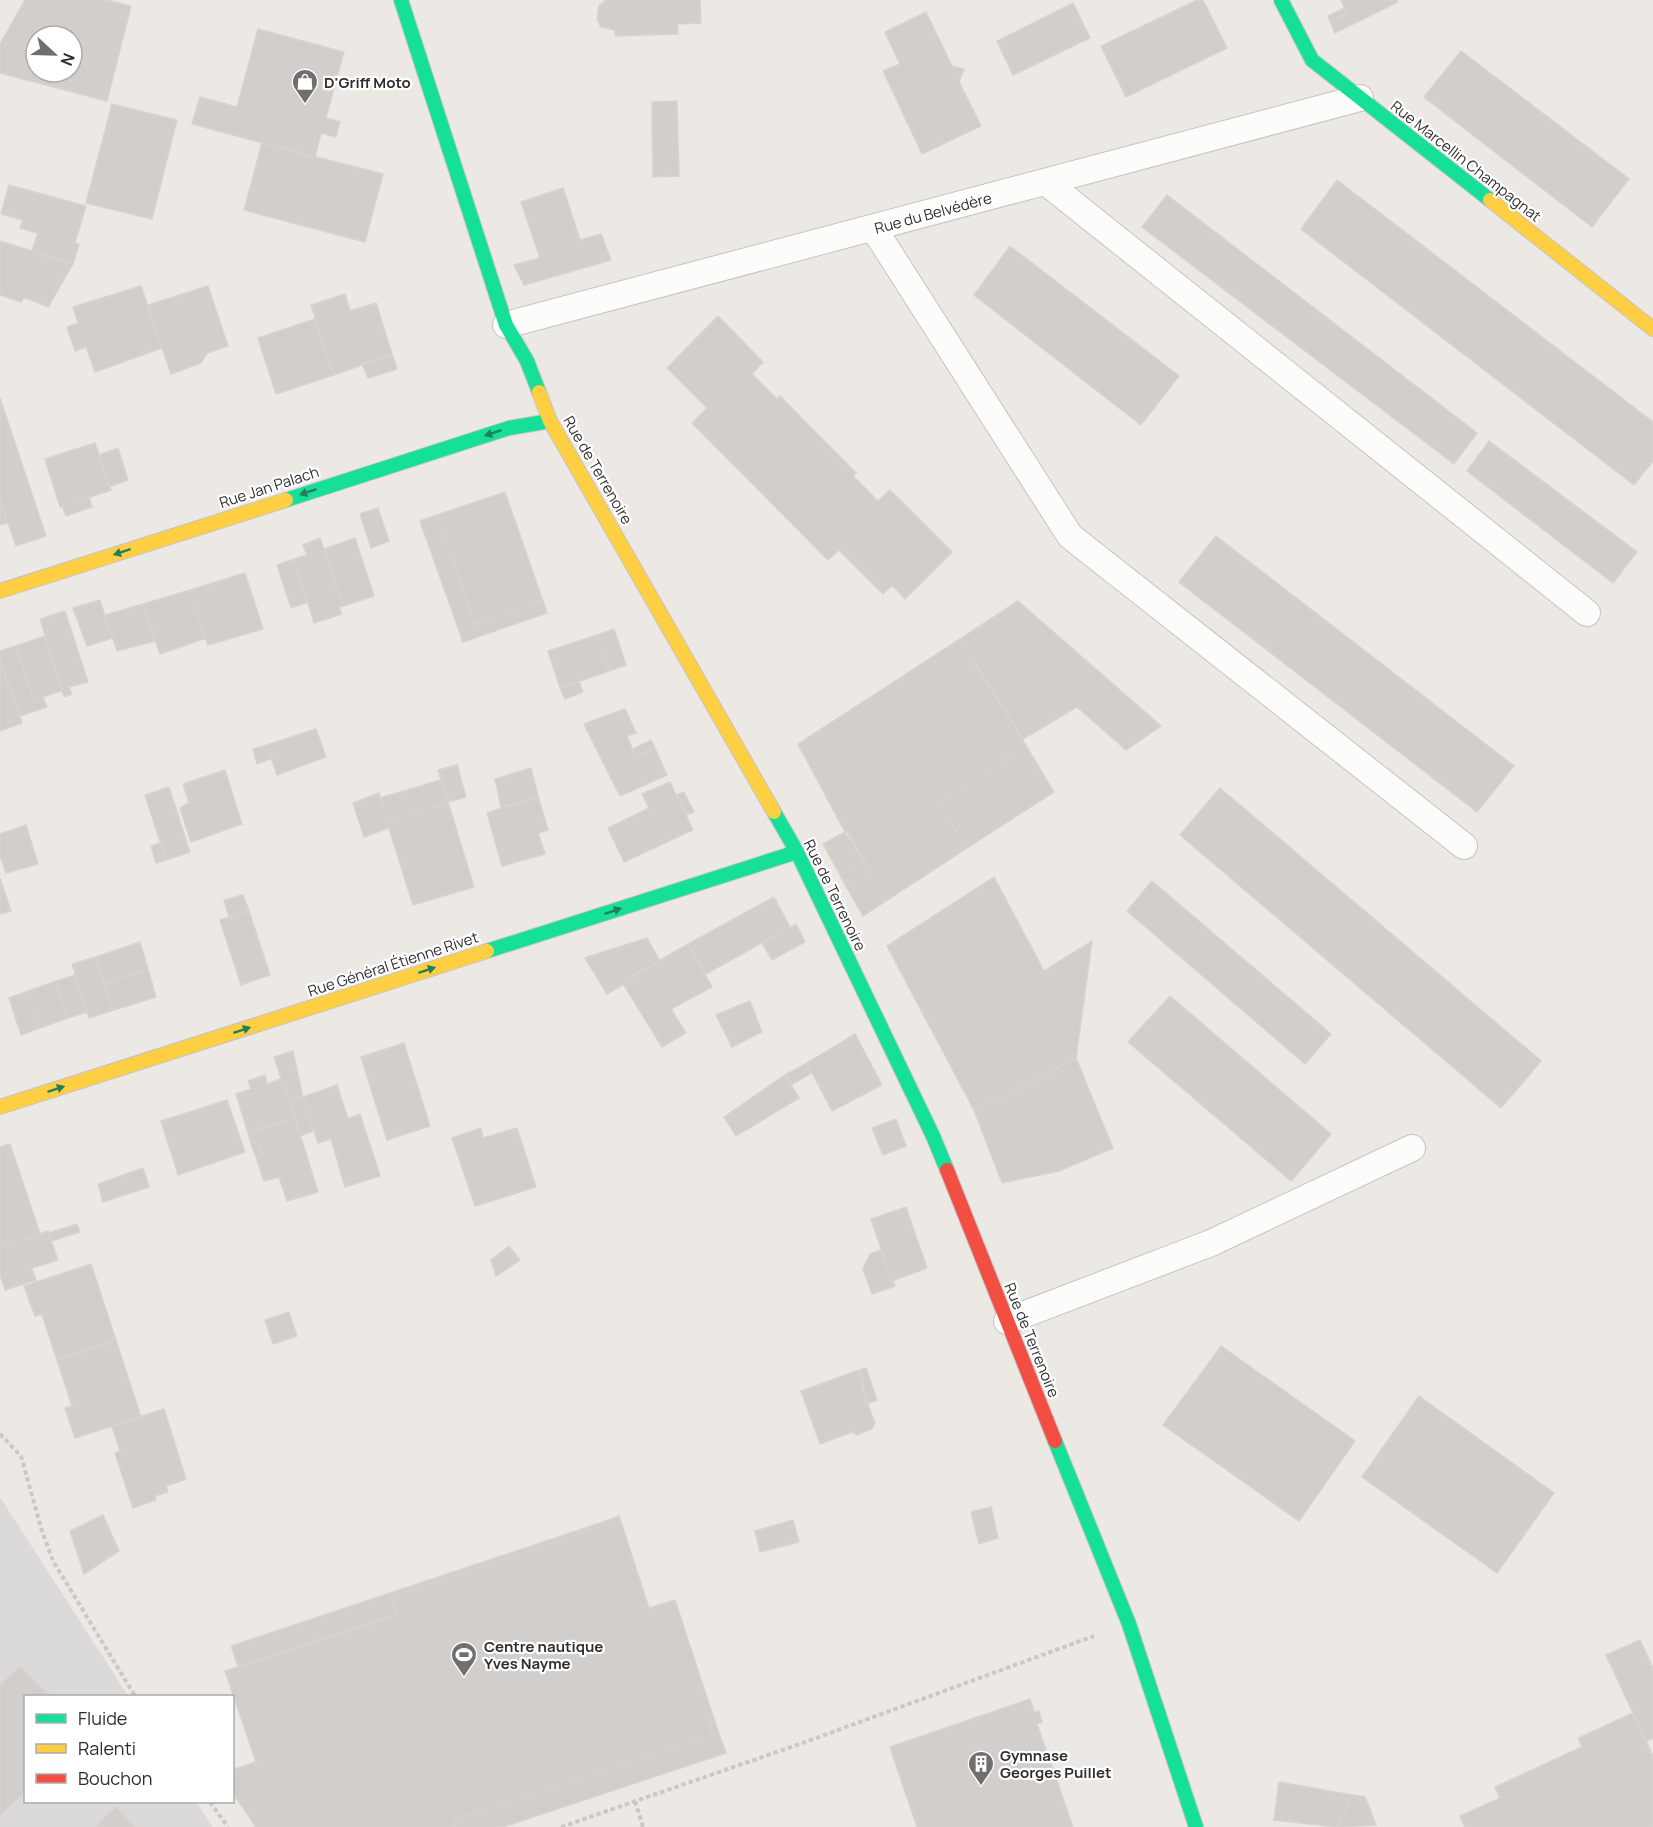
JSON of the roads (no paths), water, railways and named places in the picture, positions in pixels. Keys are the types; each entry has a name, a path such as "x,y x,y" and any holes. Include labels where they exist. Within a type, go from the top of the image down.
{"street":[{"name":"Rue de Terrenoire","path":"401,0 506,326 527,361 550,421 797,852 933,1136 1129,1624 1196,1827"},
{"name":"Rue Marcellin Champagnat","path":"1281,0 1312,60 1653,329"},
{"name":"Rue Jan Palach","path":"0,591 508,428 550,421"},
{"name":"Rue Général Étienne Rivet","path":"0,1107 797,852"}],"lane":[{"name":"Rue du Belvédère","path":"506,326 1360,98"},
{"path":"1047,183 1587,613"},
{"path":"874,229 1070,536 1464,846"},
{"path":"1007,1321 1211,1243 1412,1148"}],"place":[{"name":"D'Griff Moto","path":"305,105"},
{"name":"Centre nautique Yves Nayme","path":"464,1678"},
{"name":"Gymnase Georges Puillet","path":"981,1787"}]}
